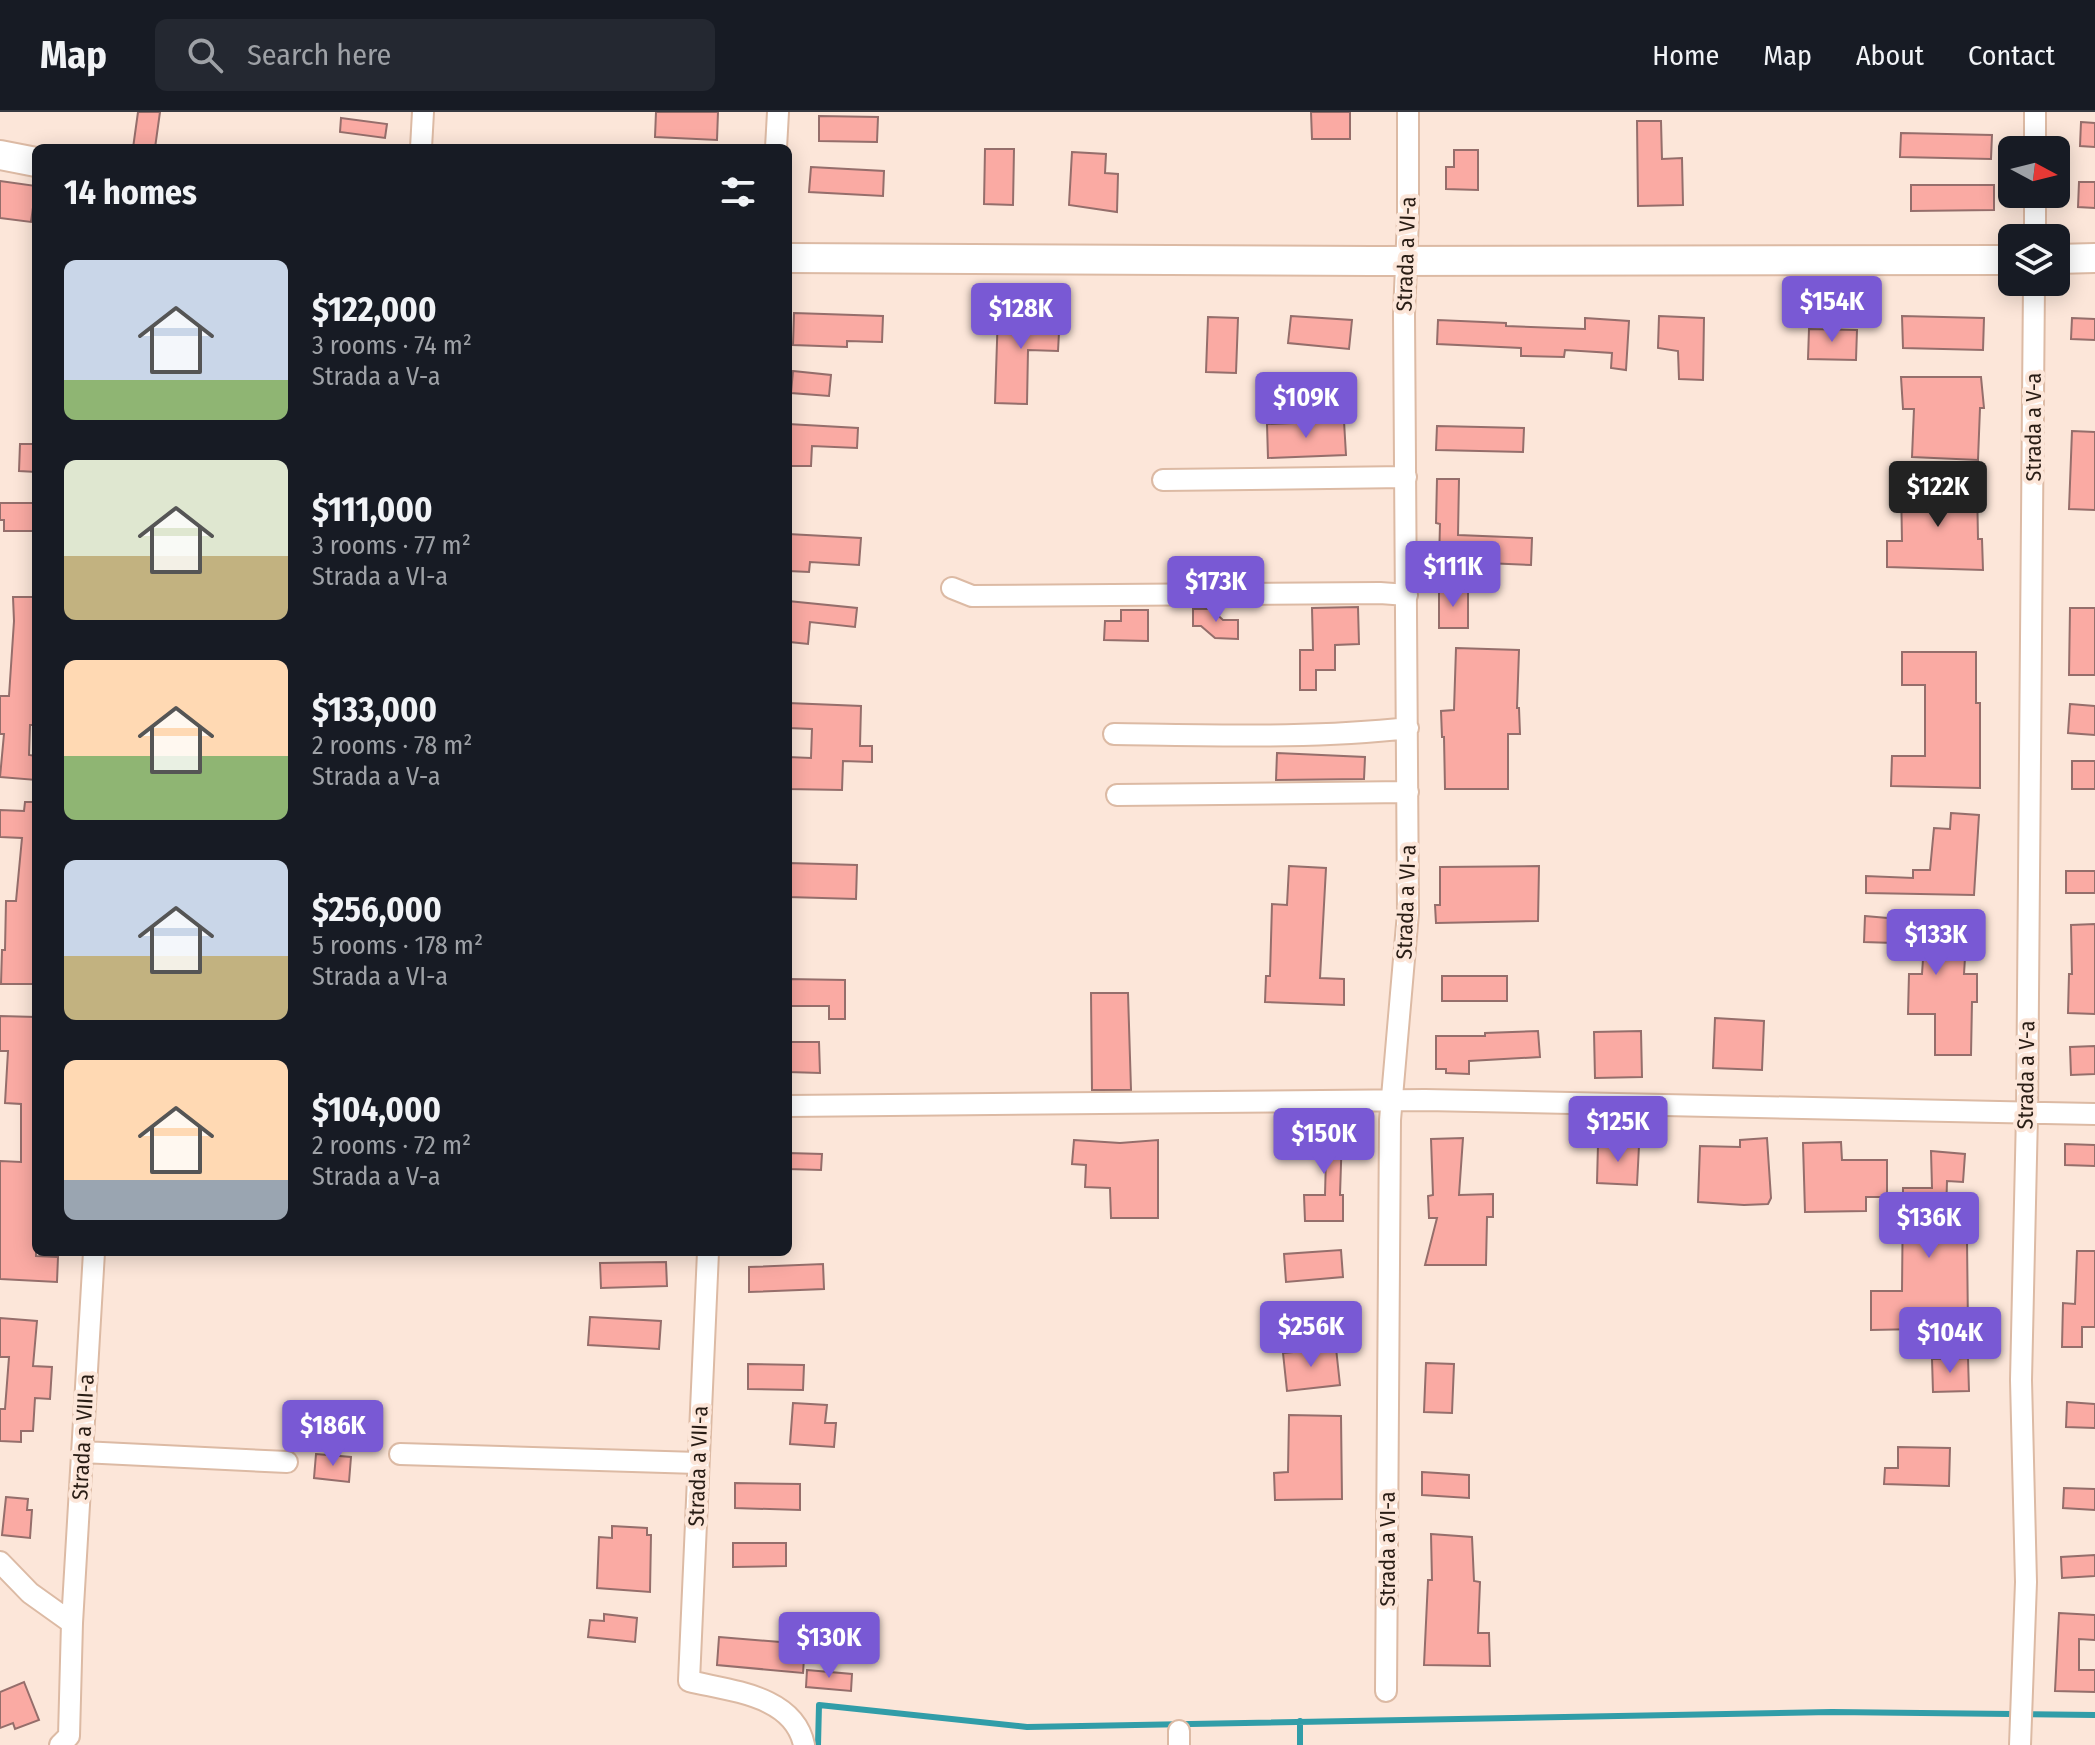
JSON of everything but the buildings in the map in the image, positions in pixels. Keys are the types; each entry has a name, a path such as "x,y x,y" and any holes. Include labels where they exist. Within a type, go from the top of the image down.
{"street":[{"path":"421,144 423,112"},
{"path":"776,144 778,112"},
{"name":"Strada a VI-a","path":"1386,1691 1391,1100 1408,913 1404,261 1408,219 1408,112"},
{"path":"2035,112 2035,136"},
{"path":"0,155 32,161"},
{"path":"792,258 1998,260"},
{"path":"2070,259 2095,258"},
{"name":"Strada a V-a","path":"2020,1745 2026,1582 2021,1380 2027,1114 2034,296"},
{"path":"1163,480 1406,477"},
{"path":"952,588 972,596 1407,595"},
{"path":"1114,734 1255,736 1408,728"},
{"path":"1117,795 1408,792"},
{"path":"792,1106 1391,1100 2095,1114"},
{"name":"Strada a VIII-a","path":"60,1745 69,1736 72,1623 94,1256"},
{"name":"Strada a VII-a","path":"708,1256 689,1681 760,1698 778,1707 792,1720 804,1745"},
{"path":"82,1452 287,1462"},
{"path":"400,1454 698,1463"},
{"path":"0,1562 30,1593 72,1623"}],"waterway":[{"path":"818,1745 819,1705 1027,1727 1832,1712 2095,1715"},
{"path":"1300,1721 1300,1745"}]}
